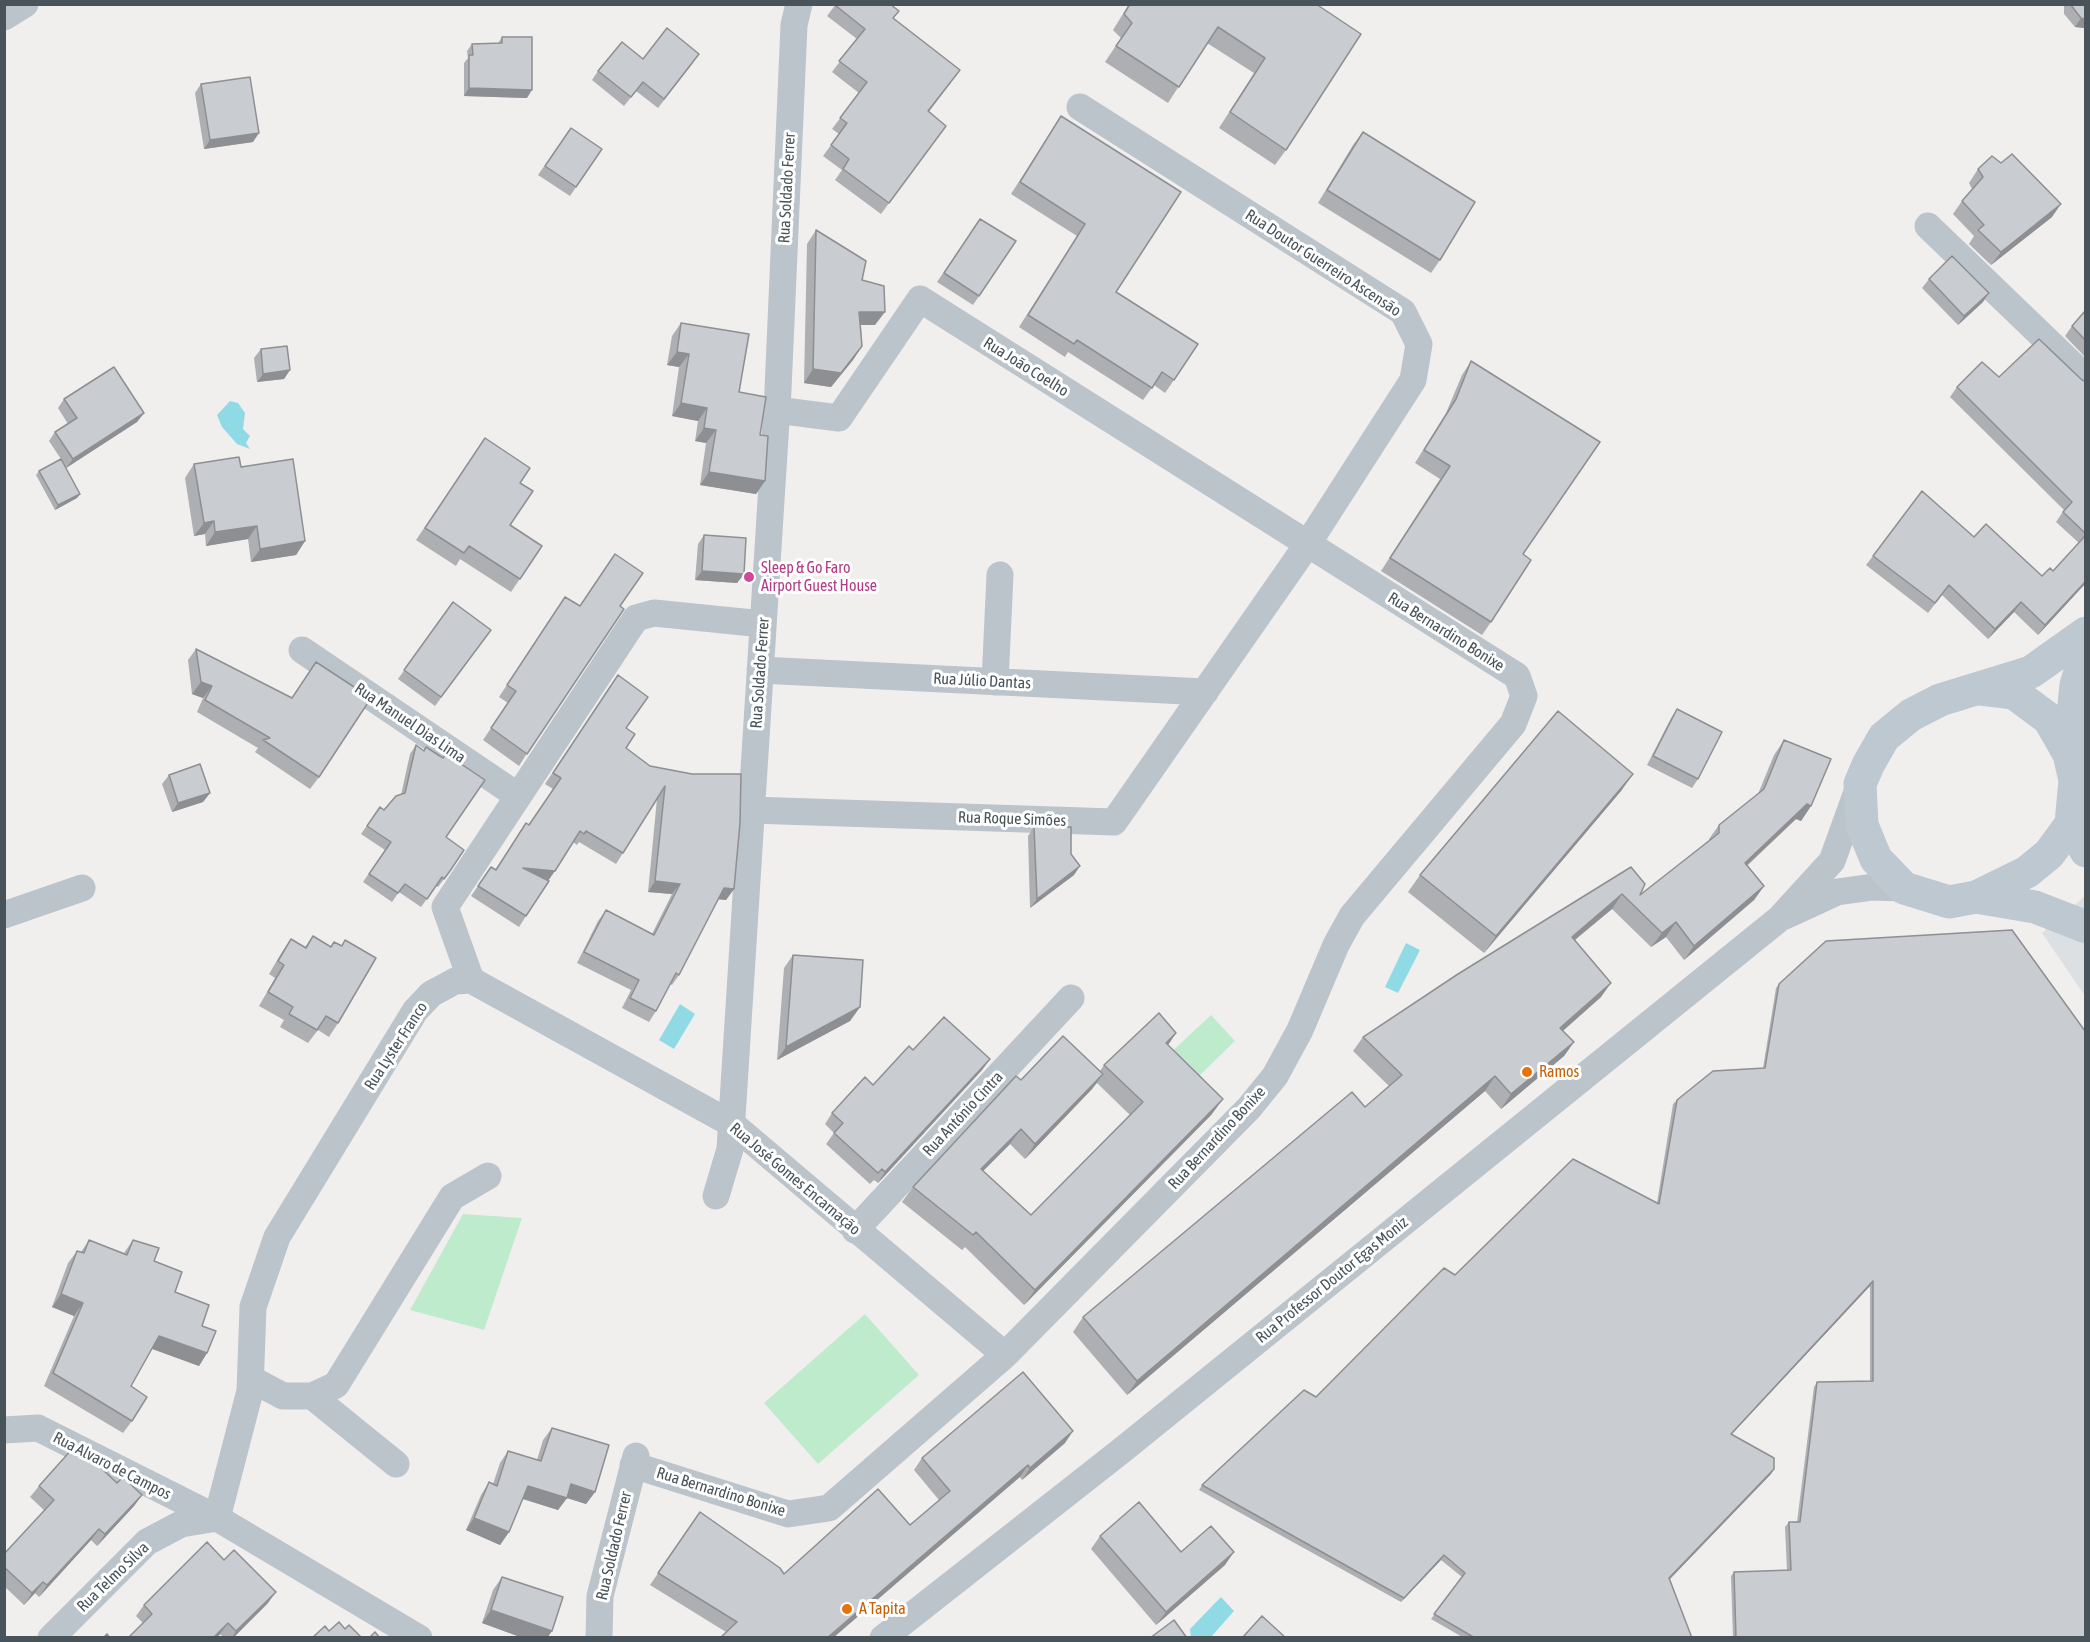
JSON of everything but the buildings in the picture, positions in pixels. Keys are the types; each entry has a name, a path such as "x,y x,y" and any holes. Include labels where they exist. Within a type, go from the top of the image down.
{"street":[{"path":"4,17 25,4"},
{"name":"Rua Soldado Ferrer","path":"716,1196 730,1149 732,1124 776,410 794,25 799,4"},
{"name":"Rua Doutor Guerreiro Ascensão","path":"1080,107 1403,312 1419,344 1413,380 1306,545 1205,692"},
{"path":"1928,226 2085,378"},
{"name":"Rua João Coelho","path":"776,410 839,418 920,299 1306,545"},
{"name":"Rua Bernardino Bonixe","path":"635,1461 788,1514 829,1508 1005,1355 1249,1108 1275,1076 1300,1030 1336,945 1352,916 1513,724 1524,696 1517,676 1306,545"},
{"path":"995,682 1000,575"},
{"path":"471,980 445,907 636,618 654,613 763,624"},
{"path":"1779,919 1832,861 1860,784 1884,737 1911,715 1940,700 2031,672 2085,633"},
{"name":"Rua Manuel Dias Lima","path":"302,650 518,796"},
{"path":"2069,754 2076,685 2085,652"},
{"name":"Rua Júlio Dantas","path":"760,670 1205,692"},
{"path":"1779,919 1837,892 1904,888 1949,902 1976,897 2027,872 2049,854 2078,838 2075,780 2069,754 2049,719 2014,693 1981,689"},
{"name":"Rua Roque Simões","path":"751,810 1114,822 1205,692"},
{"path":"1860,784 1865,838 1876,860 1904,888"},
{"path":"4,915 82,888"},
{"path":"1976,897 2035,907 2085,927"},
{"name":"Rua Professor Doutor Egas Moniz","path":"883,1638 1121,1451 1779,919"},
{"name":"Rua José Gomes Encarnação","path":"471,980 732,1124 1005,1355"},
{"name":"Rua Lyster Franco","path":"217,1518 251,1379 253,1307 277,1237 415,1011 431,994 454,981 471,980"},
{"name":"Rua António Cintra","path":"855,1230 1071,999"},
{"path":"251,1379 283,1396 312,1396 336,1386 452,1197 488,1176"},
{"path":"312,1396 396,1464"},
{"name":"Rua Alvaro de Campos","path":"4,1430 39,1428 217,1518 419,1638"},
{"name":"Rua Soldado Ferrer","path":"599,1638 600,1596 635,1461"},
{"name":"Rua Telmo Silva","path":"51,1638 147,1542 181,1524 217,1518"}],"shaded area":[{"path":"2085,896 2085,996 2042,933"}],"green space":[{"path":"1211,1015 1235,1041 1192,1083 1167,1056"},
{"path":"463,1214 522,1218 484,1330 410,1310"},
{"path":"865,1314 919,1375 818,1464 764,1403"}],"water":[{"path":"230,401 238,403 245,413 243,429 250,436 246,443 250,449 237,444 222,427 217,415"},
{"path":"1406,943 1420,950 1398,993 1385,987"},
{"path":"680,1004 695,1014 674,1049 659,1040"},
{"path":"1221,1597 1234,1611 1211,1637 1191,1637 1190,1629"}],"place":[{"name":"Sleep & Go Faro Airport Guest House","path":"749,577"},
{"name":"Ramos","path":"1527,1072"},
{"name":"A Tapita","path":"847,1609"}]}
